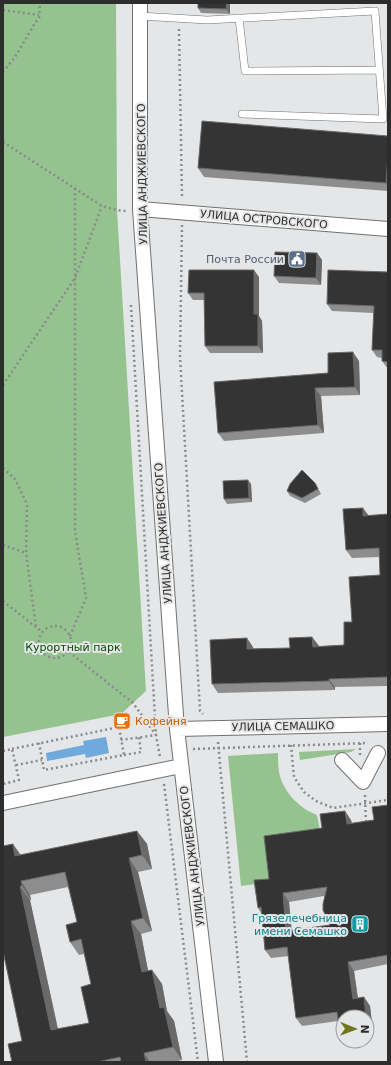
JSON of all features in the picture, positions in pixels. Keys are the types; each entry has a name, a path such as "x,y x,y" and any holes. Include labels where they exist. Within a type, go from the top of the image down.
{"street":[{"name":"УЛИЦА АНДЖИЕВСКОГО","path":"140,9 140,209 177,729 216,1062"},
{"name":"УЛИЦА ОСТРОВСКОГО","path":"140,209 388,229"},
{"name":"УЛИЦА СЕМАШКО","path":"177,729 388,724"},
{"path":"342,760 363,782 376,748"},
{"path":"3,803 181,766"}],"lane":[{"path":"140,9 179,18 207,20 375,11 383,119 242,114"},
{"path":"239,18 245,71 379,70"}],"path":[{"path":"3,72 15,57 35,22 39,18 40,3"},
{"path":"3,10 39,15"},
{"path":"179,18 182,212 180,357 200,711 216,728 247,1062"},
{"path":"3,142 102,206 125,211 140,209"},
{"path":"70,636 86,598 75,531 75,188"},
{"path":"3,385 76,278 102,206"},
{"path":"3,468 15,479 27,504 26,553 36,627"},
{"path":"3,546 26,553"},
{"path":"3,601 42,632"},
{"path":"57,626 67,631 70,636 72,644 69,652 64,656 51,658 41,650 39,644 40,638 42,632 47,628 57,626"},
{"path":"69,652 133,703 156,735 122,740"},
{"path":"290,726 294,777 304,792 309,796 324,805 333,808 388,800"},
{"path":"3,751 119,727 124,755"},
{"path":"39,743 44,770 142,752 139,737"},
{"path":"360,743 360,757"},
{"path":"159,751 360,743 376,748"},
{"path":"3,784 19,780 12,748"},
{"path":"16,765 42,760"},
{"path":"366,804 366,830"}],"green space":[{"name":"Курортный парк","path":"3,3 116,3 117,210 146,691 121,714 3,737"},
{"path":"356,749 351,752 300,760 299,752"},
{"path":"278,753 279,772 284,786 298,804 317,815 320,830 270,882 241,886 228,756"}],"water":[{"path":"106,737 109,753 86,758 85,754 47,761 46,753 84,745 83,741"}],"building":[{"path":"198,3 227,3 226,9 198,8"},
{"path":"202,121 388,136 386,183 198,168"},
{"path":"275,252 317,253 316,278 274,276"},
{"path":"189,270 254,270 254,314 258,314 258,346 205,346 204,293 188,293"},
{"path":"328,270 388,272 388,362 382,361 382,350 372,350 374,306 327,304"},
{"path":"353,352 355,387 315,388 318,425 218,433 214,382 328,373 328,353"},
{"path":"302,470 315,483 318,489 302,498 287,491 290,484"},
{"path":"248,480 249,498 224,499 223,481"},
{"path":"363,508 363,516 388,514 388,677 329,679 329,681 212,684 210,640 247,638 247,649 290,648 289,638 312,637 313,647 344,645 344,622 352,622 349,577 380,575 379,548 346,550 343,509"},
{"name":"Грязелечебница имени Семашко","path":"388,805 388,955 348,962 353,999 364,997 365,1009 335,1009 335,1012 296,1018 287,947 265,950 261,907 258,908 254,880 269,879 264,836 322,828 320,814 345,811 347,824 374,820 372,807","holes":["327,887 323,910 330,925 286,931 283,893"]},
{"path":"137,831 142,855 129,858 143,918 131,921 142,972 152,970 160,1008 164,1007 173,1047 144,1053 146,1062 121,1062 120,1057 97,1062 12,1062 8,1044 22,1041 3,951 3,846 13,844 15,856","holes":["65,872 77,922 66,925 70,942 81,939 91,984 81,987 89,1023 51,1030 20,886 22,886 21,881"]}],"place":[{"name":"Почта России","path":"297,259"},
{"name":"Кофейня","path":"122,721"},
{"name":"Грязелечебница имени Семашко","path":"360,924"}]}
